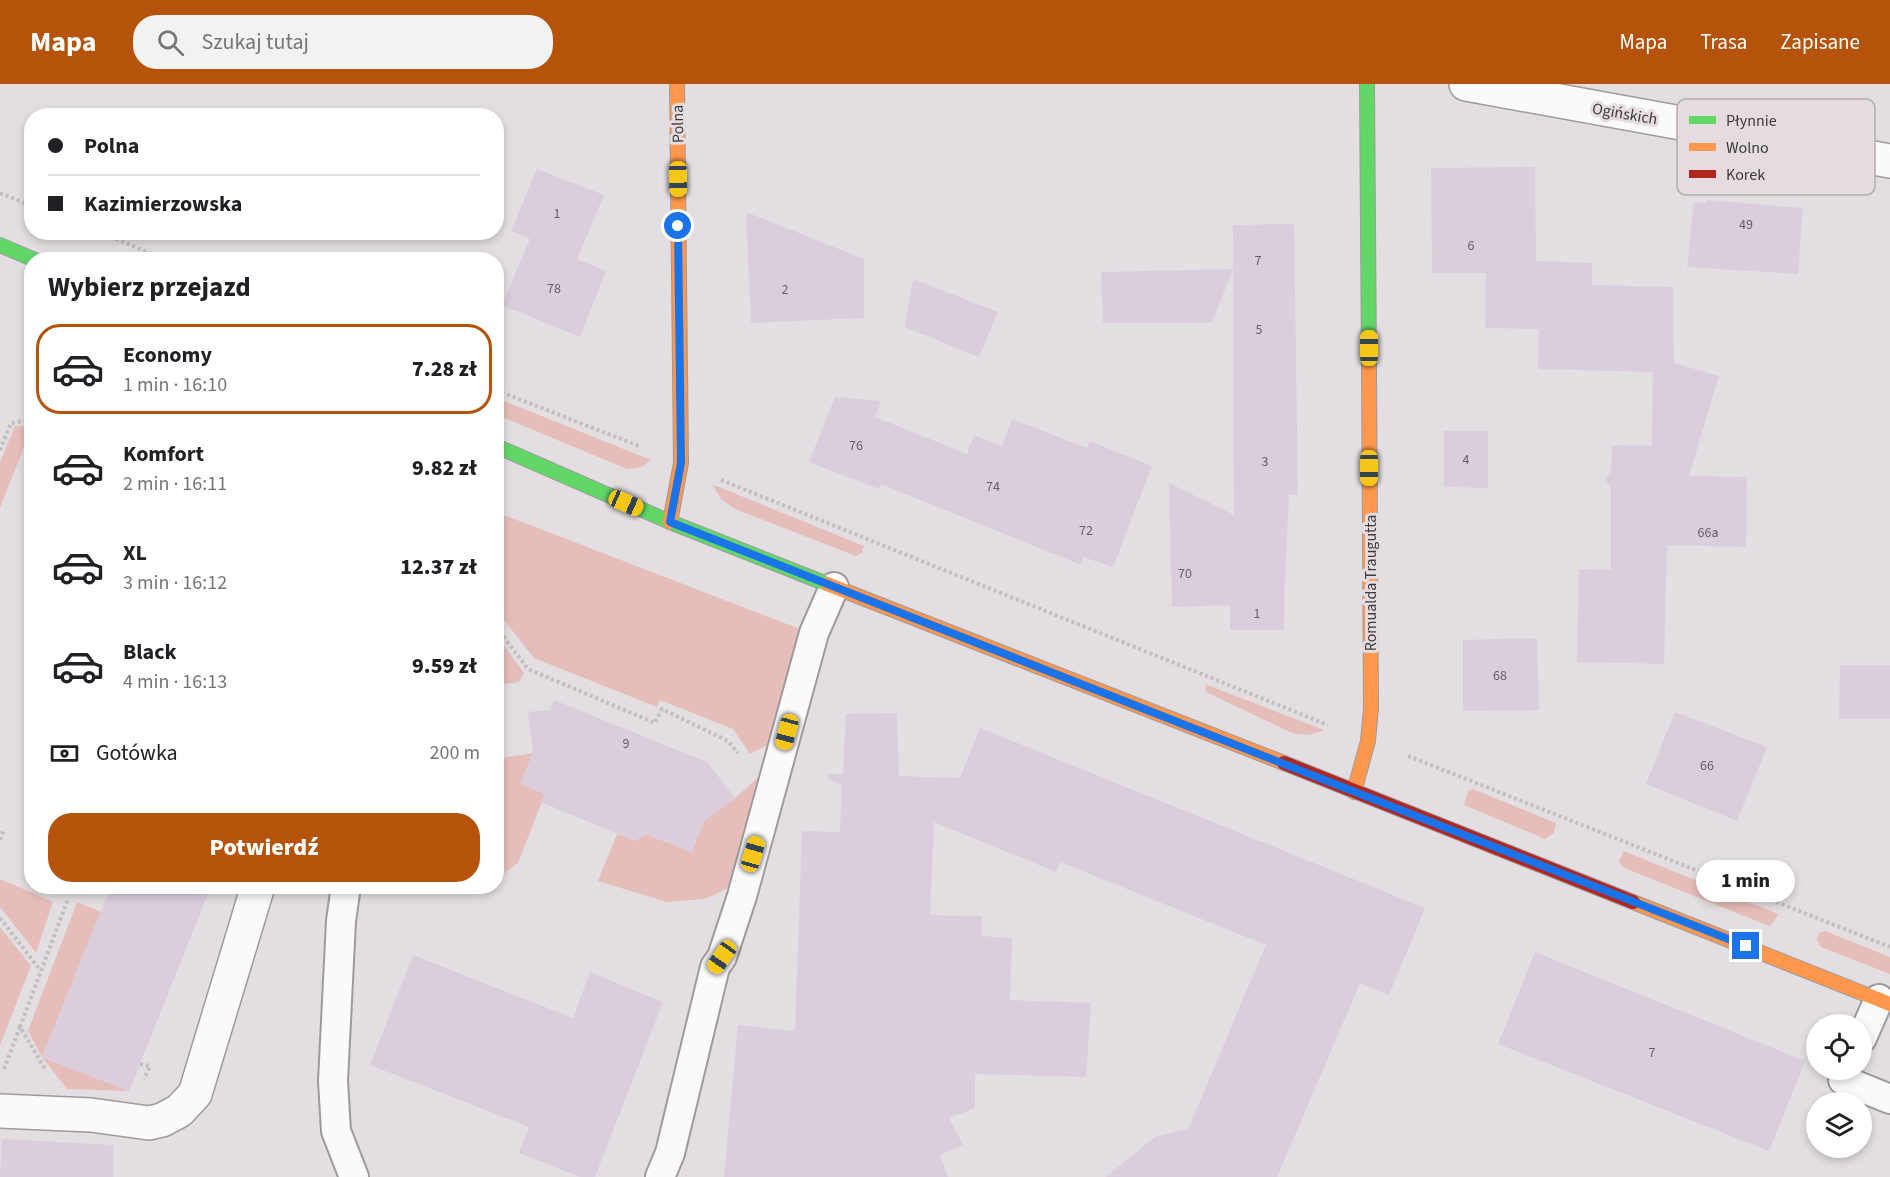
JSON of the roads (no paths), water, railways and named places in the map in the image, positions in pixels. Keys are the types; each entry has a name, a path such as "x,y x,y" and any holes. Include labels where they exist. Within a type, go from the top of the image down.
{"main road":[{"name":"Polna","path":"670,522 681,463 677,84"},
{"name":"Romualda Traugutta","path":"1354,792 1368,741 1371,696 1367,84"},
{"path":"0,245 24,255"},
{"path":"504,449 670,522 1884,1001"}],"street":[{"name":"Ogińskich","path":"1466,84 1677,122"},
{"name":"Ogińskich","path":"1875,158 1890,161"},
{"path":"0,1111 91,1115 149,1123 162,1120 179,1110 195,1094 256,894"}],"lane":[{"path":"660,1177 670,1153 715,968 722,957 742,896 814,633 834,587"},
{"path":"345,894 341,921 333,1081 336,1131 354,1177"},
{"path":"1872,1021 1884,1001"},
{"path":"1843,1080 1890,1099"}]}
